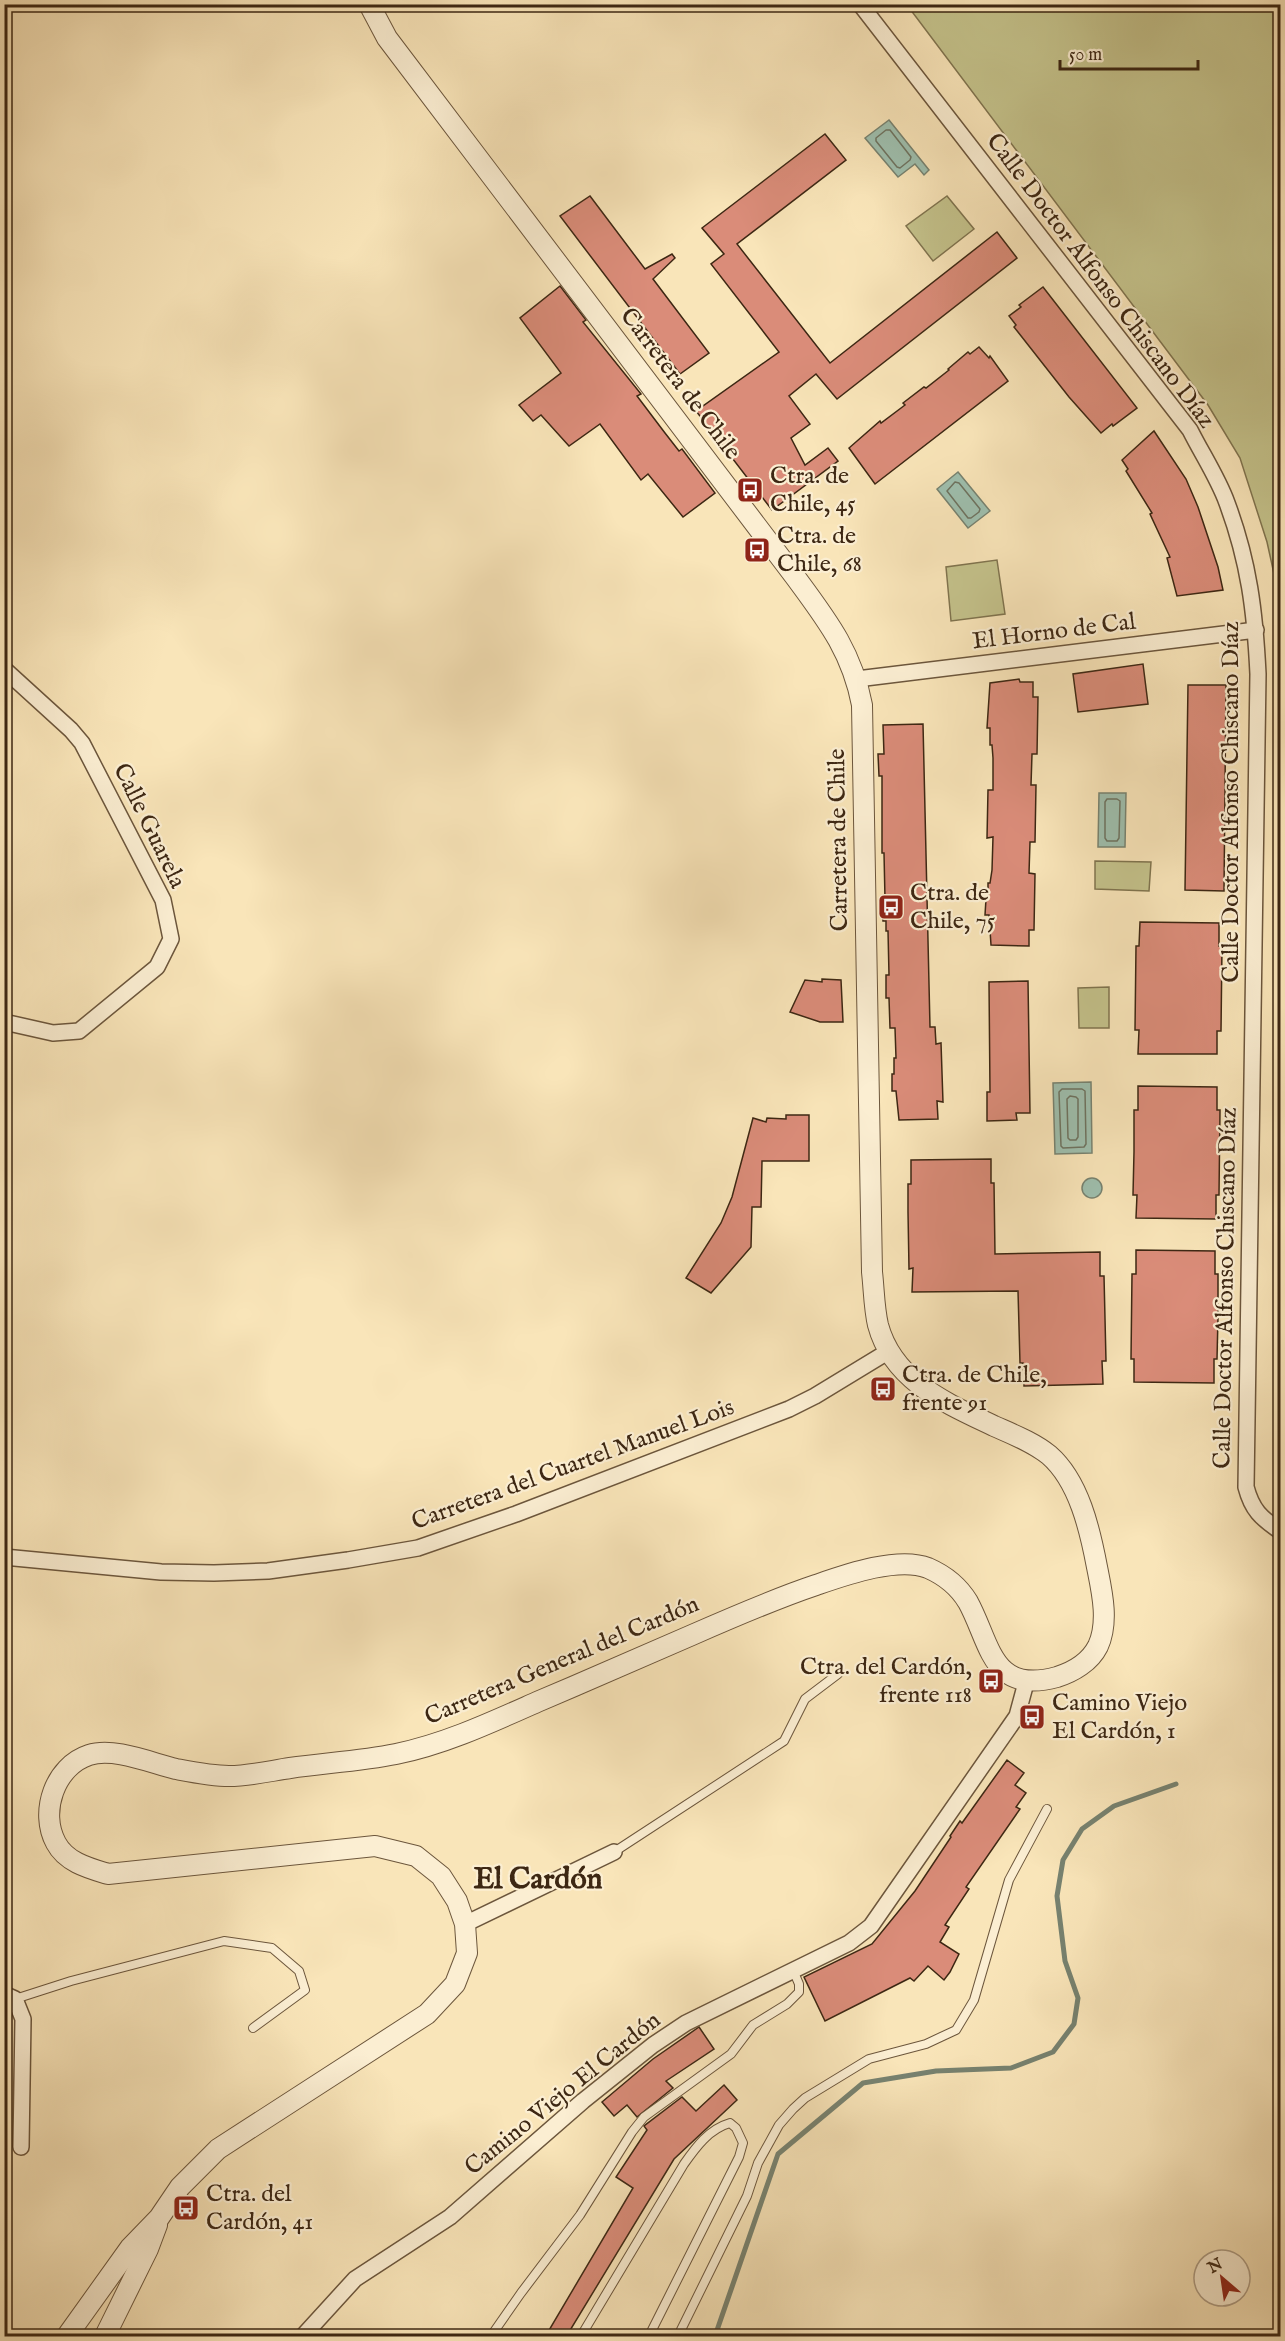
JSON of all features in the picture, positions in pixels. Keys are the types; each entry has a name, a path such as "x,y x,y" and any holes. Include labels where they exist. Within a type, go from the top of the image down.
{"street":[{"name":"Carretera de Chile","path":"369,4 394,47 819,610 839,641 857,679 862,705 872,1272 876,1317 882,1336 904,1372 923,1389 1044,1451 1058,1466 1078,1500 1094,1548 1103,1594 1102,1634 1097,1649 1078,1667 1064,1675 1047,1679 1028,1679"},
{"name":"Calle Doctor Alfonso Chiscano Díaz","path":"860,4 1190,430 1227,502 1244,559 1253,598 1258,674 1246,1487 1251,1504 1264,1520 1281,1532"},
{"name":"El Horno de Cal","path":"857,679 1256,630"},
{"name":"Calle Guarela","path":"4,669 71,730 82,743 163,900 171,939 156,967 79,1031 53,1033 4,1022"},
{"name":"Carretera del Cuartel Manuel Lois","path":"4,1557 161,1572 214,1573 268,1571 418,1548 516,1514 789,1409 890,1351"},
{"name":"Carretera General del Cardón","path":"67,2337 130,2248 159,2218 180,2187 218,2149 427,2014 455,1984 467,1953 465,1924 457,1901 441,1876 416,1856 375,1846 108,1874 80,1866 56,1845 48,1820 52,1793 68,1768 91,1754 124,1754 178,1769 228,1776 398,1754 464,1734 766,1603 843,1577 894,1565 921,1565 951,1582 967,1601 993,1660 1010,1675 1028,1679"},
{"name":"Camino Viejo El Cardón","path":"303,2337 356,2279 450,2217 583,2101 653,2044 686,2023 849,1943 871,1926 1017,1716 1028,1679"},
{"path":"465,1924 614,1852"},
{"path":"10,1997 23,2019 21,2147"},
{"name":"Carretera General del Cardón","path":"105,2337 148,2249 159,2218"}],"lane":[{"path":"614,1852 784,1741 805,1699 838,1674"},
{"path":"678,2337 747,2196 758,2163 779,2125 793,2109 805,2098 868,2059 926,2044 956,2030 974,2000 1009,1880 1047,1809"},
{"path":"10,1997 224,1941 272,1948 299,1971 304,1990 253,2028"},
{"path":"491,2337 515,2301 580,2215 632,2132 644,2117 731,2054 753,2025 787,2004 799,1992 800,1984 794,1970"},
{"path":"581,2337 684,2164 699,2143 719,2127 730,2123 736,2128 743,2143 739,2157 649,2337"}],"shaded area":[{"path":"907,5 1280,5 1280,622 1276,583 1267,542 1240,458 1208,405"},
{"path":"947,196 974,229 933,261 906,226"},
{"path":"997,560 1005,614 951,621 946,567"},
{"path":"1095,861 1151,862 1149,891 1095,889"},
{"path":"1109,987 1109,1028 1079,1028 1078,988"}],"water":[{"path":"889,120 929,170 924,175 915,164 898,177 865,138"},
{"path":"958,472 990,511 968,528 937,489"},
{"path":"1099,793 1126,793 1125,847 1098,847"},
{"path":"1091,1082 1092,1153 1055,1154 1053,1083"},
{"path":"1092,1178 1099,1181 1102,1188 1099,1195 1092,1198 1085,1195 1082,1188 1085,1181"}],"building":[{"path":"825,134 846,160 737,244 830,363 997,232 1017,258 837,399 816,374 789,396 810,424 791,438 805,465 828,448 838,461 772,510 696,411 779,352 711,264 724,254 702,228"},
{"path":"590,196 645,269 672,254 675,258 653,279 709,353 680,374 560,216"},
{"path":"560,286 586,320 583,322 641,394 637,396 679,451 682,449 715,493 683,517 648,474 641,480 600,424 569,446 541,415 533,421 519,405 561,373 520,318"},
{"path":"1043,287 1137,408 1101,433 1069,397 1014,327 1016,325 1009,316 1021,307 1019,305"},
{"path":"979,347 989,358 990,356 1008,381 875,484 849,448 880,421 881,423 905,405 903,403 949,370 968,352 970,354"},
{"path":"1154,431 1186,479 1218,567 1223,590 1177,596 1167,558 1170,557 1150,514 1152,513 1126,471 1128,469 1122,460"},
{"path":"1143,664 1148,704 1078,712 1073,674"},
{"path":"1019,679 1020,682 1033,682 1033,697 1038,697 1037,754 1032,754 1031,785 1036,785 1035,842 1030,842 1029,873 1035,874 1034,930 1029,930 1029,946 991,945 989,915 985,915 988,883 990,883 992,870 993,837 987,838 988,790 993,790 992,745 990,745 990,728 987,728 990,683"},
{"path":"1188,685 1226,685 1224,891 1185,890"},
{"path":"923,724 930,1027 935,1027 936,1044 941,1043 943,1102 937,1101 938,1119 899,1120 896,1091 892,1091 892,1074 894,1074 894,1058 896,1058 895,1028 890,1028 889,998 886,998 886,975 889,975 888,931 886,931 886,921 883,921 882,899 885,899 884,853 882,853 882,776 879,776 878,754 884,754 883,725"},
{"path":"1140,922 1219,923 1219,946 1222,946 1221,1031 1217,1031 1217,1054 1138,1054 1139,1030 1135,1030 1136,946 1139,946"},
{"path":"822,979 841,980 843,1022 820,1022 790,1012 805,980 822,982"},
{"path":"1028,981 1030,1113 1016,1113 1017,1120 987,1121 987,1092 990,1092 989,982"},
{"path":"1138,1086 1217,1087 1217,1110 1220,1110 1219,1195 1216,1195 1216,1219 1136,1218 1137,1195 1133,1195 1134,1110 1138,1110"},
{"path":"786,1115 809,1115 809,1161 762,1161 761,1207 752,1207 751,1247 711,1293 686,1278 721,1223 732,1197 753,1118 766,1122 767,1118 786,1119"},
{"path":"991,1159 991,1183 994,1183 995,1254 1100,1252 1100,1276 1104,1276 1106,1361 1102,1361 1103,1384 1024,1386 1023,1363 1020,1363 1018,1291 912,1292 913,1268 909,1269 908,1212 911,1160"},
{"path":"1136,1250 1215,1251 1215,1274 1218,1274 1218,1317 1214,1383 1134,1382 1134,1359 1131,1359 1132,1274 1136,1274"},
{"path":"1007,1760 1024,1773 1015,1785 1026,1793 1016,1807 1020,1809 966,1887 969,1889 945,1925 949,1927 940,1942 959,1954 950,1972 944,1980 928,1966 914,1981 910,1978 825,2021 804,1977 872,1944 915,1891 960,1821 962,1823"},
{"path":"699,2027 714,2049 666,2081 673,2088 637,2117 627,2105 614,2116 602,2102 653,2059"},
{"path":"724,2085 737,2100 674,2159 566,2337 545,2337 633,2188 616,2177 647,2130 644,2126 682,2097 696,2111"}],"waterway":[{"path":"715,2336 778,2154 863,2083 936,2071 1011,2068 1053,2052 1074,2024 1078,1998 1065,1961 1057,1896 1063,1860 1082,1829 1114,1806 1176,1784"}],"place":[{"name":"Ctra. de Chile, 45","path":"750,490"},
{"name":"Ctra. de Chile, 68","path":"757,550"},
{"name":"Ctra. de Chile, 75","path":"891,907"},
{"name":"Ctra. de Chile, frente 91","path":"883,1389"},
{"name":"Ctra. del Cardón, frente 118","path":"991,1681"},
{"name":"Camino Viejo El Cardón, 1","path":"1032,1717"},
{"name":"Ctra. del Cardón, 41","path":"186,2208"}],"district":[{"name":"El Cardón","path":"538,1880"}]}
